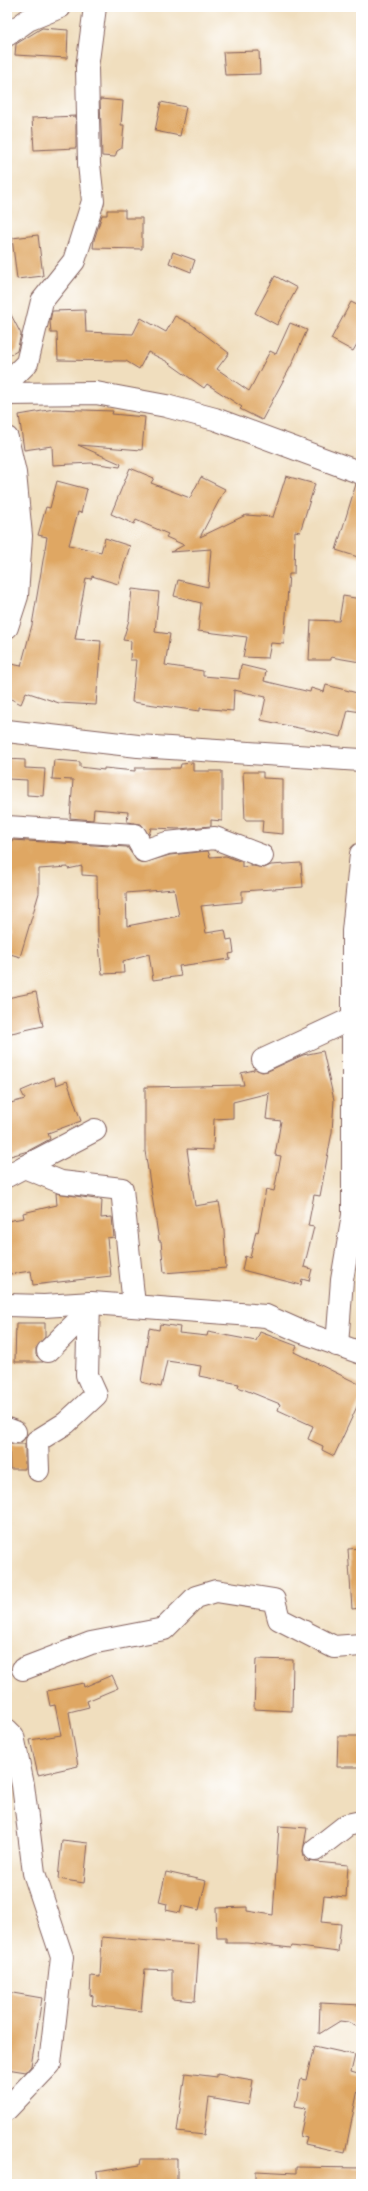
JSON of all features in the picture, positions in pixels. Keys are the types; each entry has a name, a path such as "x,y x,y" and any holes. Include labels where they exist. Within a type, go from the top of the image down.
{"street":[{"path":"7,35 28,20 60,7"},
{"path":"7,384 27,363 42,302 74,261 93,201 89,164 87,68 95,7"},
{"path":"7,394 96,394 166,406 215,420 361,473"},
{"path":"7,438 16,473 21,536 17,596 7,627"},
{"path":"7,731 138,746 361,760"},
{"path":"7,827 135,835 144,850 167,843 215,838 262,856"},
{"path":"337,1345 342,1280 353,1215 353,1018 357,949 353,931 361,854"},
{"path":"263,1060 353,1018"},
{"path":"15,1172 95,1130"},
{"path":"15,1172 61,1182 122,1189 134,1305"},
{"path":"7,1305 134,1305 266,1316 337,1345 361,1353"},
{"path":"48,1351 89,1306"},
{"path":"38,1470 37,1441 66,1423 96,1395 88,1375 89,1306"},
{"path":"23,1669 92,1643 164,1629 196,1597 216,1591 274,1600 279,1619 334,1647 361,1645"},
{"path":"7,1730 13,1736 23,1785 34,1873 62,1957 50,2064 7,2109"},
{"path":"315,1850 347,1825 361,1822"}],"building":[{"path":"42,28 68,30 67,58 15,55 16,44"},
{"path":"259,51 260,74 225,75 223,52"},
{"path":"100,99 123,101 121,125 124,125 122,148 117,151 115,157 102,156"},
{"path":"161,102 186,107 180,136 155,131"},
{"path":"76,116 76,148 34,150 32,118"},
{"path":"107,210 125,210 125,218 142,218 142,249 93,248 102,215 107,215"},
{"path":"38,235 43,276 17,279 12,238"},
{"path":"173,252 195,260 191,272 169,263"},
{"path":"275,276 297,288 277,325 255,313"},
{"path":"351,302 361,307 361,337 353,351 331,339"},
{"path":"7,307 21,334 17,351 7,357"},
{"path":"85,310 86,332 133,334 141,318 166,332 175,316 191,324 229,353 217,369 249,391 270,351 276,354 290,323 307,330 291,366 262,420 240,409 242,407 207,384 204,388 166,361 148,352 139,369 126,361 58,360 57,333 51,333 50,321 52,311"},
{"path":"54,409 113,411 112,414 145,417 142,450 78,445 121,464 120,467 91,463 53,465 52,446 24,450 19,415"},
{"path":"130,468 154,478 151,483 190,498 201,477 225,489 200,537 246,515 273,517 286,476 315,484 300,532 295,531 294,574 289,574 284,644 271,643 268,658 243,657 247,637 198,631 201,603 174,596 178,580 208,587 211,549 171,552 184,545 166,537 168,534 136,520 134,524 111,514"},
{"path":"57,481 87,489 81,513 78,512 69,545 101,552 105,538 130,546 118,584 92,576 91,579 86,578 75,639 101,641 96,705 59,703 26,692 21,704 7,697 7,663 21,666 32,625 47,537 38,535 46,507 50,508"},
{"path":"356,484 361,485 361,558 336,550"},
{"path":"132,589 159,592 155,632 170,634 165,665 203,671 203,676 239,679 241,665 266,671 264,681 310,692 311,688 324,692 326,685 361,694 361,712 348,710 341,737 261,720 266,697 234,690 233,711 200,708 200,711 132,702 136,660 130,660 131,641 123,640 129,620"},
{"path":"343,596 361,599 360,662 331,657 331,660 309,660 311,620 339,621"},
{"path":"7,759 25,760 25,768 45,769 43,796 27,795 27,780 7,779"},
{"path":"54,760 80,762 80,767 104,770 104,768 135,771 135,768 180,768 181,764 193,763 193,771 222,771 222,821 211,820 211,826 179,829 151,828 149,835 141,824 127,822 128,812 94,809 93,820 70,818 73,780 52,779"},
{"path":"243,772 263,772 263,778 283,779 283,834 262,832 263,820 245,820"},
{"path":"11,840 127,847 137,861 143,863 170,855 208,851 210,857 226,856 242,862 242,867 253,866 264,868 271,865 301,863 303,887 242,891 242,902 201,906 206,933 225,930 227,940 232,939 234,953 229,954 230,959 179,966 181,976 153,980 149,954 123,961 124,973 102,974 98,935 97,876 82,875 82,866 68,869 68,867 39,869 39,893 20,957 7,953 7,863 11,863","holes":["174,889 179,916 127,926 126,893"]},
{"path":"36,992 43,1026 7,1034 7,998"},
{"path":"323,1051 334,1100 332,1132 320,1196 314,1195 308,1226 314,1227 304,1267 312,1269 309,1281 302,1279 301,1285 242,1270 245,1256 250,1258 256,1231 258,1232 266,1189 274,1191 281,1156 275,1155 281,1121 266,1119 269,1093 233,1102 233,1118 214,1119 213,1150 187,1149 195,1206 219,1202 224,1230 226,1268 164,1273 161,1241 159,1241 145,1151 145,1087 244,1085 241,1073 254,1070 254,1068 262,1072 268,1071 303,1055"},
{"path":"54,1077 56,1085 67,1081 81,1121 48,1133 50,1139 28,1151 7,1157 7,1104 25,1099 21,1091"},
{"path":"56,1193 102,1200 101,1218 112,1217 114,1237 107,1238 111,1276 33,1285 31,1271 10,1274 10,1272 7,1272 7,1221 24,1218 23,1213 57,1205"},
{"path":"16,1323 45,1323 45,1337 36,1348 36,1355 43,1362 15,1362"},
{"path":"160,1324 180,1327 179,1333 207,1336 208,1332 256,1341 260,1332 297,1346 294,1352 361,1385 361,1398 334,1456 322,1450 323,1446 308,1439 313,1426 278,1410 280,1404 238,1387 239,1384 199,1376 201,1366 167,1361 161,1387 141,1382 149,1328 159,1330"},
{"path":"9,1444 25,1444 25,1469 10,1469"},
{"path":"361,1548 361,1608 352,1609 348,1549"},
{"path":"256,1659 293,1660 292,1711 254,1709"},
{"path":"112,1675 118,1688 87,1701 89,1707 69,1712 78,1766 38,1775 30,1740 61,1735 55,1705 50,1706 47,1691 83,1683 84,1687"},
{"path":"338,1736 361,1736 361,1767 337,1767"},
{"path":"279,1826 307,1828 303,1851 305,1861 348,1865 346,1897 324,1895 321,1922 341,1924 338,1952 292,1946 291,1948 248,1943 226,1943 226,1938 217,1938 216,1908 247,1907 247,1911 273,1915"},
{"path":"62,1840 88,1843 84,1883 58,1879"},
{"path":"166,1872 206,1881 199,1910 182,1906 180,1913 166,1910 167,1904 159,1902"},
{"path":"102,1937 199,1945 195,2001 172,1999 172,1970 145,1969 141,2011 92,2005 93,1996 90,1995 91,1976 100,1977"},
{"path":"7,1992 42,1998 31,2066 26,2072 7,2069"},
{"path":"320,2003 361,2005 361,2029 348,2022 340,2021 319,2034"},
{"path":"314,2046 355,2055 351,2072 361,2075 345,2153 305,2144 307,2138 300,2136 306,2108 295,2106 301,2079 306,2080"},
{"path":"185,2073 217,2077 217,2074 253,2080 249,2105 209,2098 204,2135 177,2132"},
{"path":"141,2159 177,2159 177,2184 98,2184 97,2172 140,2165"},
{"path":"296,2167 361,2168 361,2184 256,2184 256,2171 296,2173"}]}
